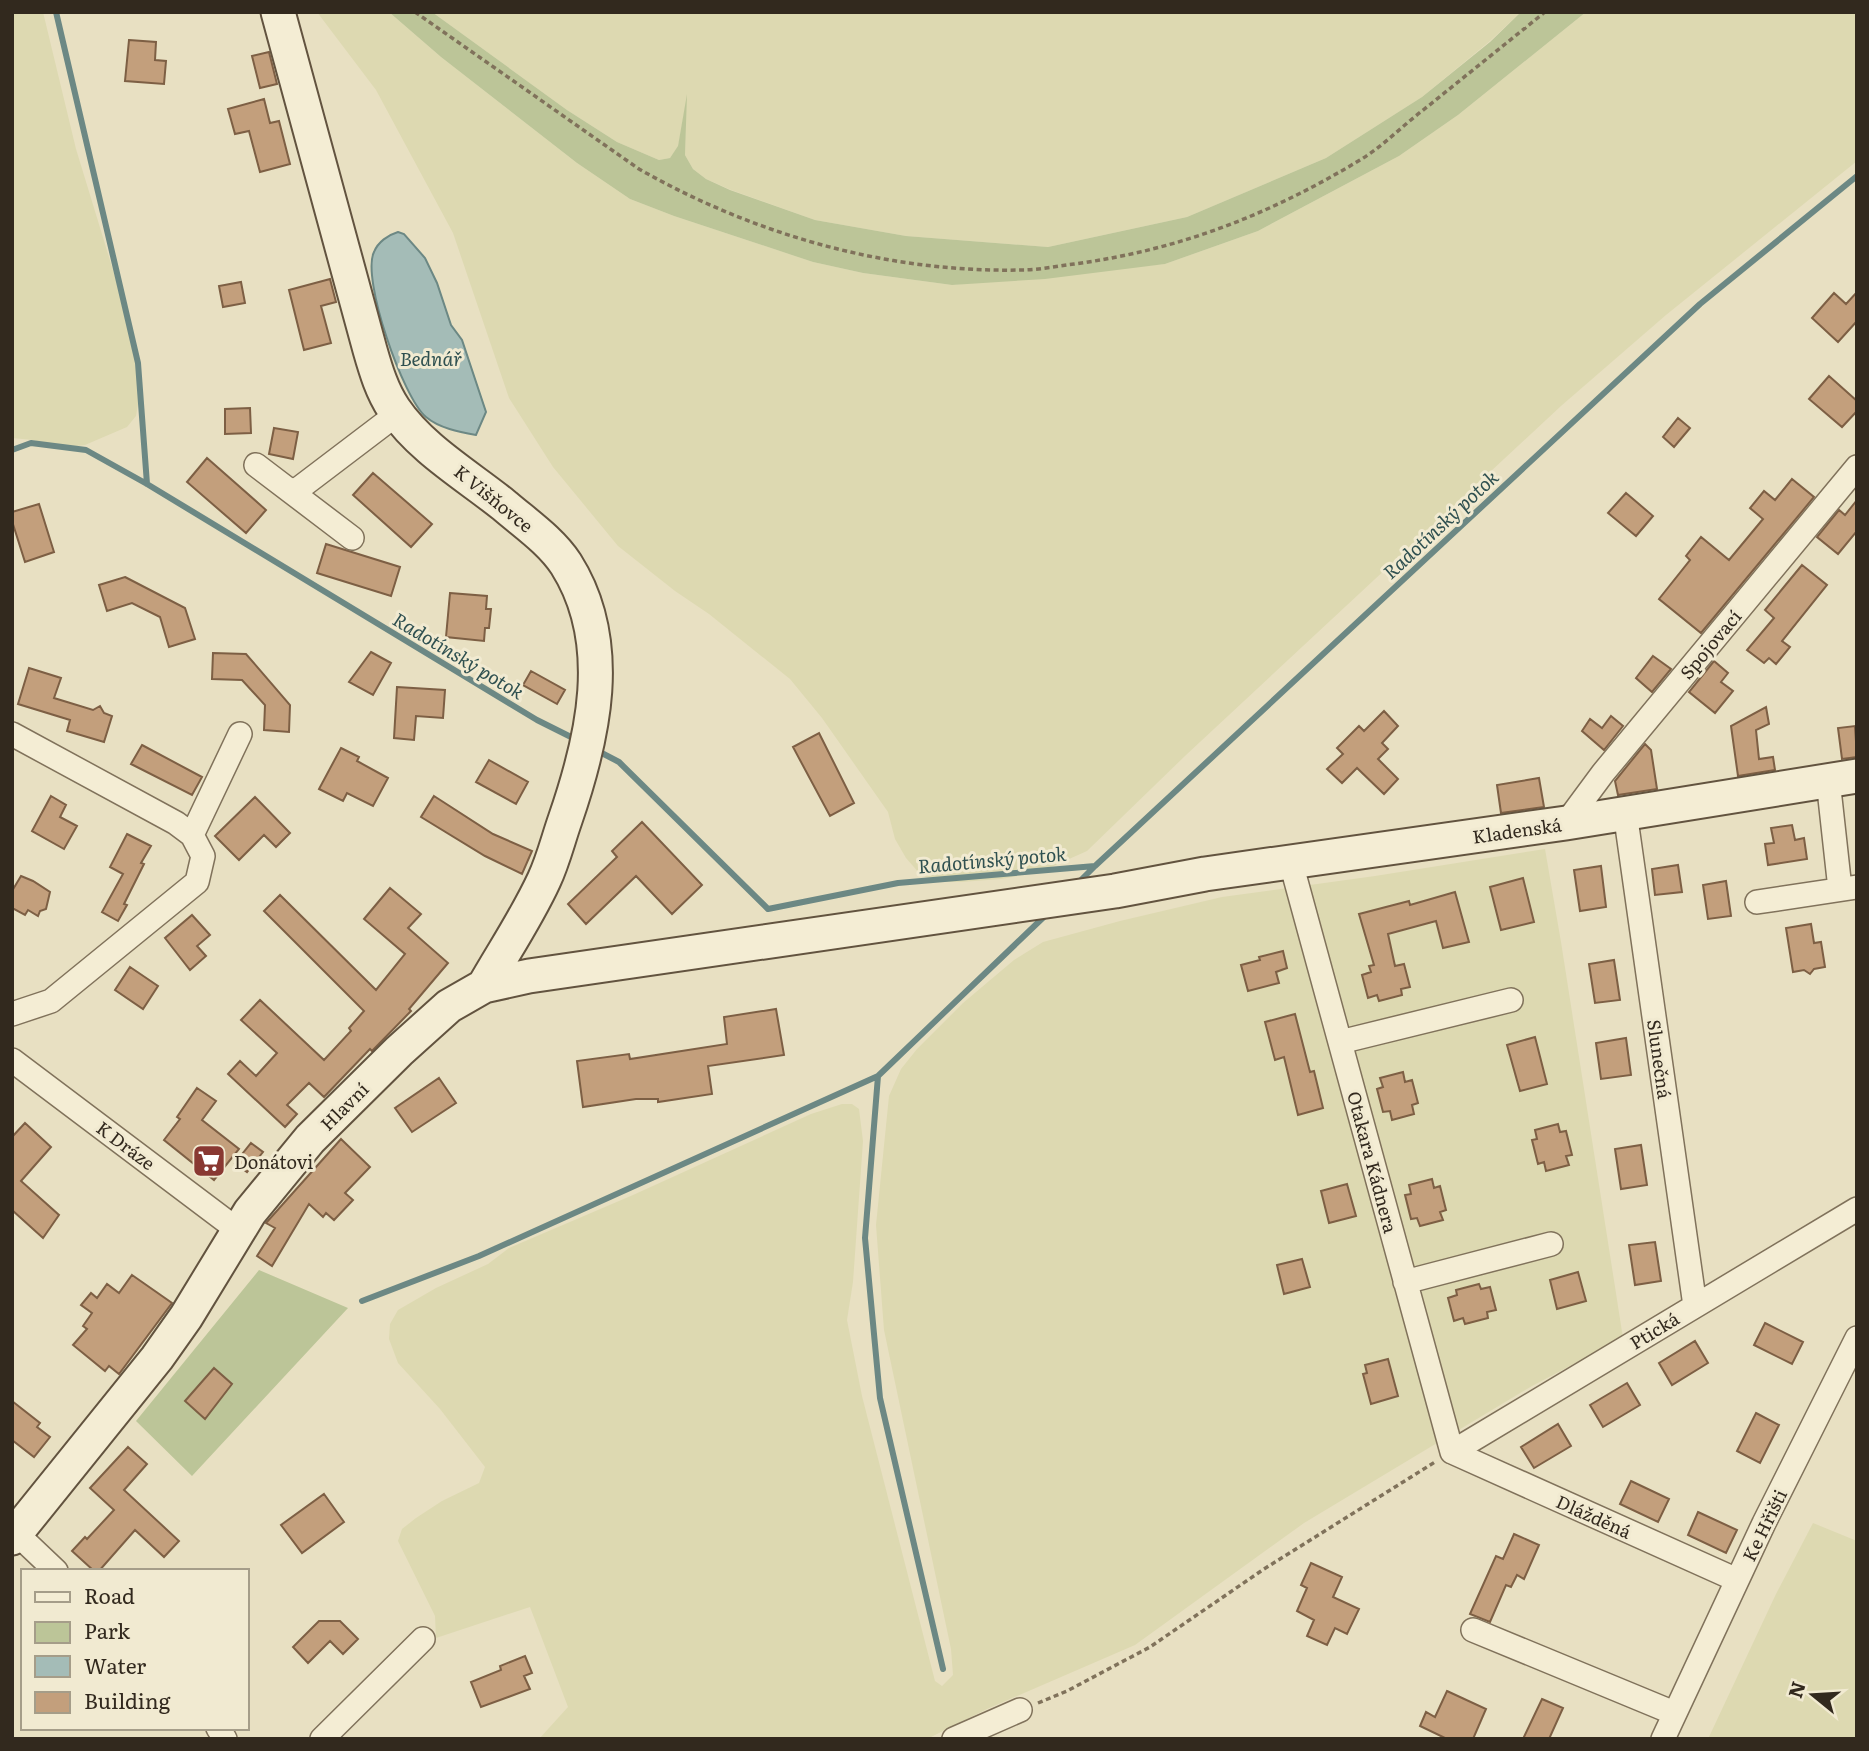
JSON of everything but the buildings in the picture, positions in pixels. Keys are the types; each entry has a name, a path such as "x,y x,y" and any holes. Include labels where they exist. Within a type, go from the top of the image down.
{"main road":[{"name":"K Višňovce","path":"278,12 379,379 397,414 428,446 513,512 560,556 574,578 584,603 595,644 592,717 572,801 545,877 484,986"},
{"name":"Kladenská","path":"840,933 1115,891 1205,874 1566,823 1842,778"},
{"name":"Hlavní","path":"14,1535 157,1358 266,1190 310,1139 441,1012 484,986 529,976 840,933"}],"street":[{"path":"293,493 397,414"},
{"path":"256,464 352,538"},
{"name":"Spojovací","path":"1566,823 1603,773 1857,467"},
{"path":"12,734 176,824 192,835 203,856 197,882 51,1001 12,1014"},
{"path":"192,835 240,734"},
{"name":"Kladenská","path":"1757,902 1848,888 1842,778"},
{"name":"Slunečná","path":"1625,812 1695,1306"},
{"name":"Otakara Kádnera","path":"1291,863 1452,1452"},
{"path":"1340,1042 1511,1000"},
{"name":"K Dráze","path":"12,1060 239,1231"},
{"name":"Ptická","path":"1452,1452 1857,1209"},
{"path":"1405,1282 1552,1244"},
{"name":"Ke Hřišti","path":"1663,1739 1737,1580 1857,1338"},
{"name":"Dlážděná","path":"1452,1452 1737,1580"},
{"path":"14,1535 54,1569"},
{"path":"1473,1630 1674,1713"},
{"path":"321,1739 423,1639"},
{"path":"954,1739 1020,1710"}],"path":[{"path":"415,12 639,169 673,189 744,220 814,244 892,261 973,270 1025,270 1125,257 1212,232 1269,210 1362,159 1545,12"},
{"path":"1020,1710 1067,1691 1150,1647 1264,1569 1452,1452"}],"shaded area":[{"path":"12,12 43,12 76,149 116,280 139,378 140,393 136,416 127,427 85,445 62,448 33,440 12,438"},
{"path":"317,12 389,12 441,57 577,163 630,199 813,262 863,273 952,285 1165,264 1258,231 1399,156 1458,115 1586,12 1857,12 1857,161 1666,315 1561,406 1186,755 1087,851 1040,872 1001,879 936,882 920,874 906,858 895,839 888,812 822,718 790,679 618,546 553,467 509,398 453,233 376,90"},
{"path":"432,12 1521,12 1422,97 1326,158 1187,217 1048,247 906,236 815,220 731,190 706,179 693,169 685,155 686,103 678,147 670,158 659,160 617,142 567,110"},
{"path":"1545,849 1623,1338 1532,1386 1304,1523 1135,1645 987,1709 927,1739 539,1739 568,1707 530,1607 436,1638 435,1616 398,1541 402,1529 416,1518 442,1501 479,1483 485,1467 440,1409 398,1363 389,1339 390,1324 398,1310 436,1288 488,1264 509,1248 811,1114 842,1104 852,1104 859,1109 863,1141 853,1282 847,1320 862,1396 935,1681 942,1686 953,1675 951,1649 884,1330 876,1225 889,1096 901,1069 963,1003 1014,960 1043,942 1222,897"},
{"path":"1813,1523 1857,1541 1857,1739 1708,1739 1776,1594"}],"green space":[{"path":"389,12 432,12 567,110 617,142 659,160 670,158 678,146 687,94 685,155 693,169 706,179 730,190 815,220 906,236 1048,247 1187,217 1326,158 1422,97 1490,42 1521,12 1586,12 1458,115 1399,156 1258,231 1165,264 1045,279 952,285 863,273 813,262 630,199 577,163 441,57"},
{"path":"259,1270 348,1308 192,1476 136,1421"}],"water":[{"name":"Bednář","path":"398,232 404,234 425,258 437,283 451,325 462,340 486,412 476,435 443,427 426,417 406,387 396,363 379,311 372,266 378,245"}],"waterway":[{"path":"56,12 138,363 147,484"},
{"name":"Radotínský potok","path":"596,750 619,762 768,909 898,883 1095,866 1700,304 1857,176"},
{"name":"Radotínský potok","path":"12,450 31,443 86,450 147,484 537,720 577,740"},
{"path":"1076,885 1095,866"},
{"path":"943,1669 880,1398 865,1238 878,1076 1049,912"},
{"path":"362,1301 479,1256 878,1076"}],"place":[{"name":"Donátovi","path":"209,1161"}]}
